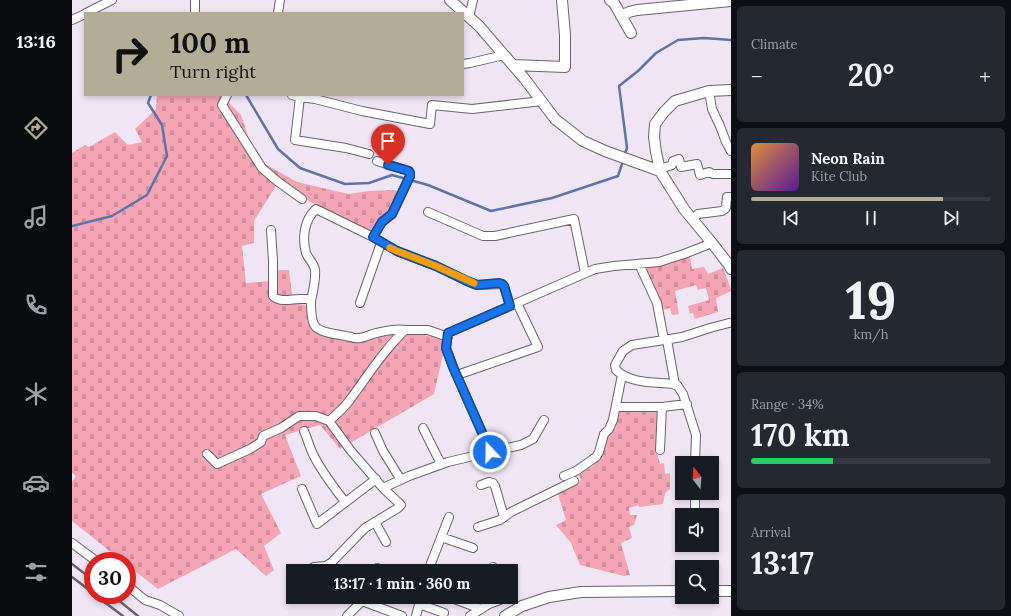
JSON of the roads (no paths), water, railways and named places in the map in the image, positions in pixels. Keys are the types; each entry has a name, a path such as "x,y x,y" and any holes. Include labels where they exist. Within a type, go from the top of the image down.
{"street":[{"path":"88,12 112,0"},
{"path":"195,0 195,12"},
{"path":"278,12 280,0"},
{"path":"450,0 463,12"},
{"path":"469,17 473,0"},
{"path":"513,65 565,67 565,35 562,0"},
{"path":"610,0 614,3 631,33"},
{"path":"621,16 642,5 731,1"},
{"path":"464,13 479,26 513,65 555,119 583,141 605,151 660,170 672,165 673,161 679,159 681,167 696,164 700,175 709,172 713,174 731,174"},
{"path":"72,20 84,14"},
{"path":"464,64 504,55"},
{"path":"731,90 709,91 675,101 655,124 654,137 660,170 684,209 731,269"},
{"path":"709,91 712,109 731,151"},
{"path":"226,96 222,105 262,168 302,199"},
{"path":"369,154 346,148 294,140 296,96 430,124 432,105 472,109 542,102"},
{"path":"373,237 382,222 392,214 410,176 409,171 377,161"},
{"path":"693,219 698,214 722,211 726,208 727,197 731,197"},
{"path":"448,337 428,330 398,330 376,333 359,339 354,339 315,328 312,316 311,301 315,281 315,268 306,253 303,236 308,220 315,210 316,209 373,237 397,251 436,266 472,283 477,285 502,284 504,286 513,305 538,347 456,375"},
{"path":"428,212 483,236 495,236 574,219 585,273"},
{"path":"271,230 273,296 278,299 310,299 311,301"},
{"path":"360,303 381,243"},
{"path":"490,452 456,375 446,348 448,333 595,269 659,262 712,243"},
{"path":"639,264 657,303 675,385 683,394 696,435 695,456"},
{"path":"675,385 632,380 622,375 616,370 615,366 623,351 632,345 682,337 730,323"},
{"path":"329,421 348,402 393,341 405,330"},
{"path":"564,476 596,457 599,452 604,434 609,429 613,420 622,375"},
{"path":"616,408 662,407 686,404"},
{"path":"660,450 662,407"},
{"path":"207,454 216,464 250,450 261,442 264,436 281,428 299,416 316,416 329,421 351,451 400,505 398,508 365,528 329,564"},
{"path":"384,488 441,464 521,445 533,438 544,420"},
{"path":"423,428 441,464"},
{"path":"304,431 312,453 324,474 345,502"},
{"path":"375,433 383,452 400,480"},
{"path":"302,489 318,524 376,479"},
{"path":"478,527 500,520 511,512 574,481"},
{"path":"481,485 493,482 504,517"},
{"path":"431,564 449,517"},
{"path":"375,522 386,542"},
{"path":"441,537 473,548"},
{"path":"72,543 84,552"},
{"path":"505,616 522,606 549,597 581,592 675,591"},
{"path":"719,591 731,591"},
{"path":"136,592 145,600 160,605 179,616"},
{"path":"347,616 358,604"},
{"path":"374,604 402,616"},
{"path":"416,616 419,604"},
{"path":"427,604 444,613"},
{"path":"468,604 481,609"},
{"path":"470,616 489,604"}],"waterway":[{"path":"624,156 627,148 619,86 638,71 656,53 678,40 704,38 731,40"},
{"path":"72,226 112,216 147,195 167,156 162,125 148,103 151,96"},
{"path":"247,96 278,149 300,168 345,184 369,183 392,175 428,185 491,211 552,198 618,176 623,161"}],"railway":[{"path":"72,564 84,573"},
{"path":"72,577 84,586"},
{"path":"107,604 123,616"},
{"path":"123,604 138,616"}]}
